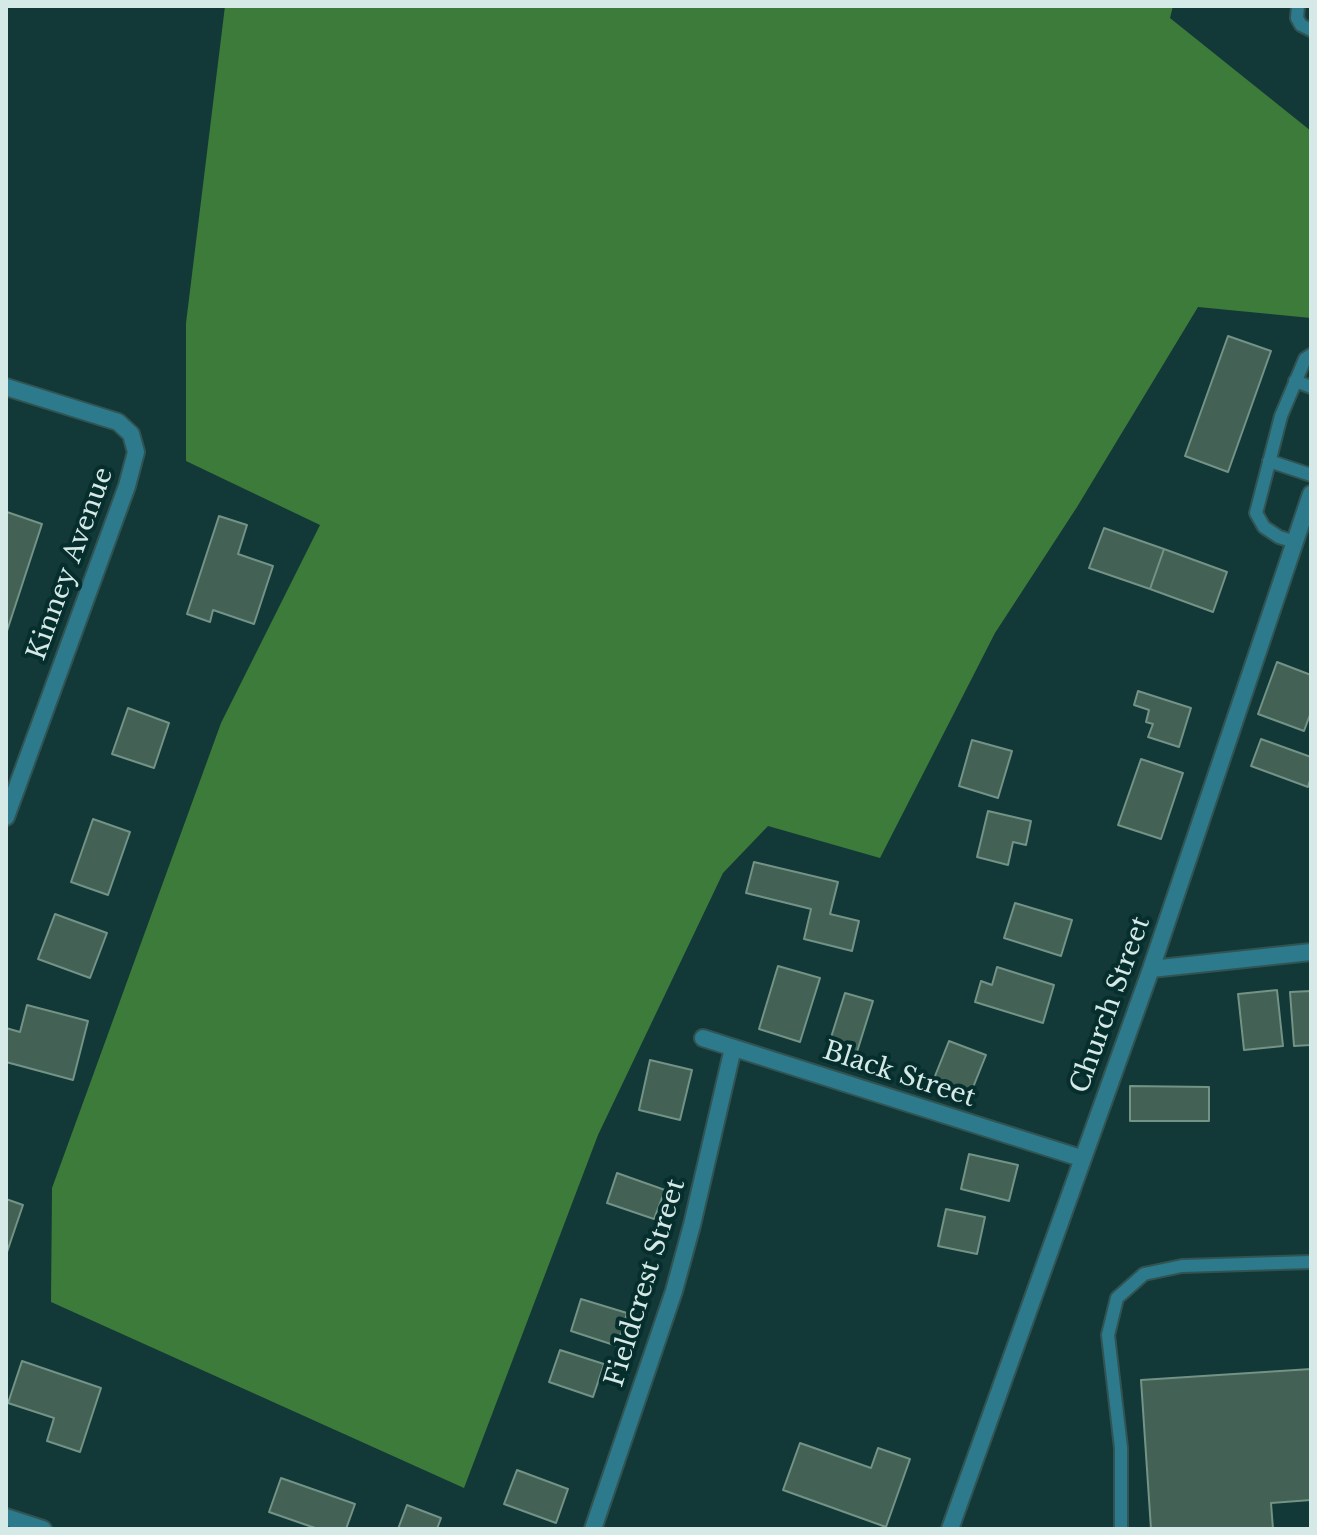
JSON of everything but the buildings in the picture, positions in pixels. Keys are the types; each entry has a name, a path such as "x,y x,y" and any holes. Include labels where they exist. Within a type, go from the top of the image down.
{"street":[{"name":"Kinney Avenue","path":"6,387 118,422 131,434 136,452 127,486 6,817"},
{"name":"Church Street","path":"950,1529 1151,969 1311,494"},
{"path":"1151,969 1311,952"},
{"name":"Black Street","path":"703,1038 1081,1158"},
{"name":"Fieldcrest Street","path":"593,1529 674,1291 733,1048"},
{"path":"6,1517 43,1529"}],"lane":[{"path":"1298,6 1297,18 1301,25 1311,30"},
{"path":"1295,542 1279,537 1264,527 1256,513 1281,416 1305,359 1311,355"},
{"path":"1295,381 1311,387"},
{"path":"1269,461 1311,475"},
{"path":"1121,1529 1121,1448 1108,1335 1117,1298 1144,1274 1182,1266 1311,1262"}],"green space":[{"path":"225,6 1173,6 1170,18 1311,131 1311,318 1198,307 1077,507 995,633 880,858 768,826 723,873 598,1135 464,1488 51,1302 52,1188 221,723 320,525 186,461 186,323"}]}
